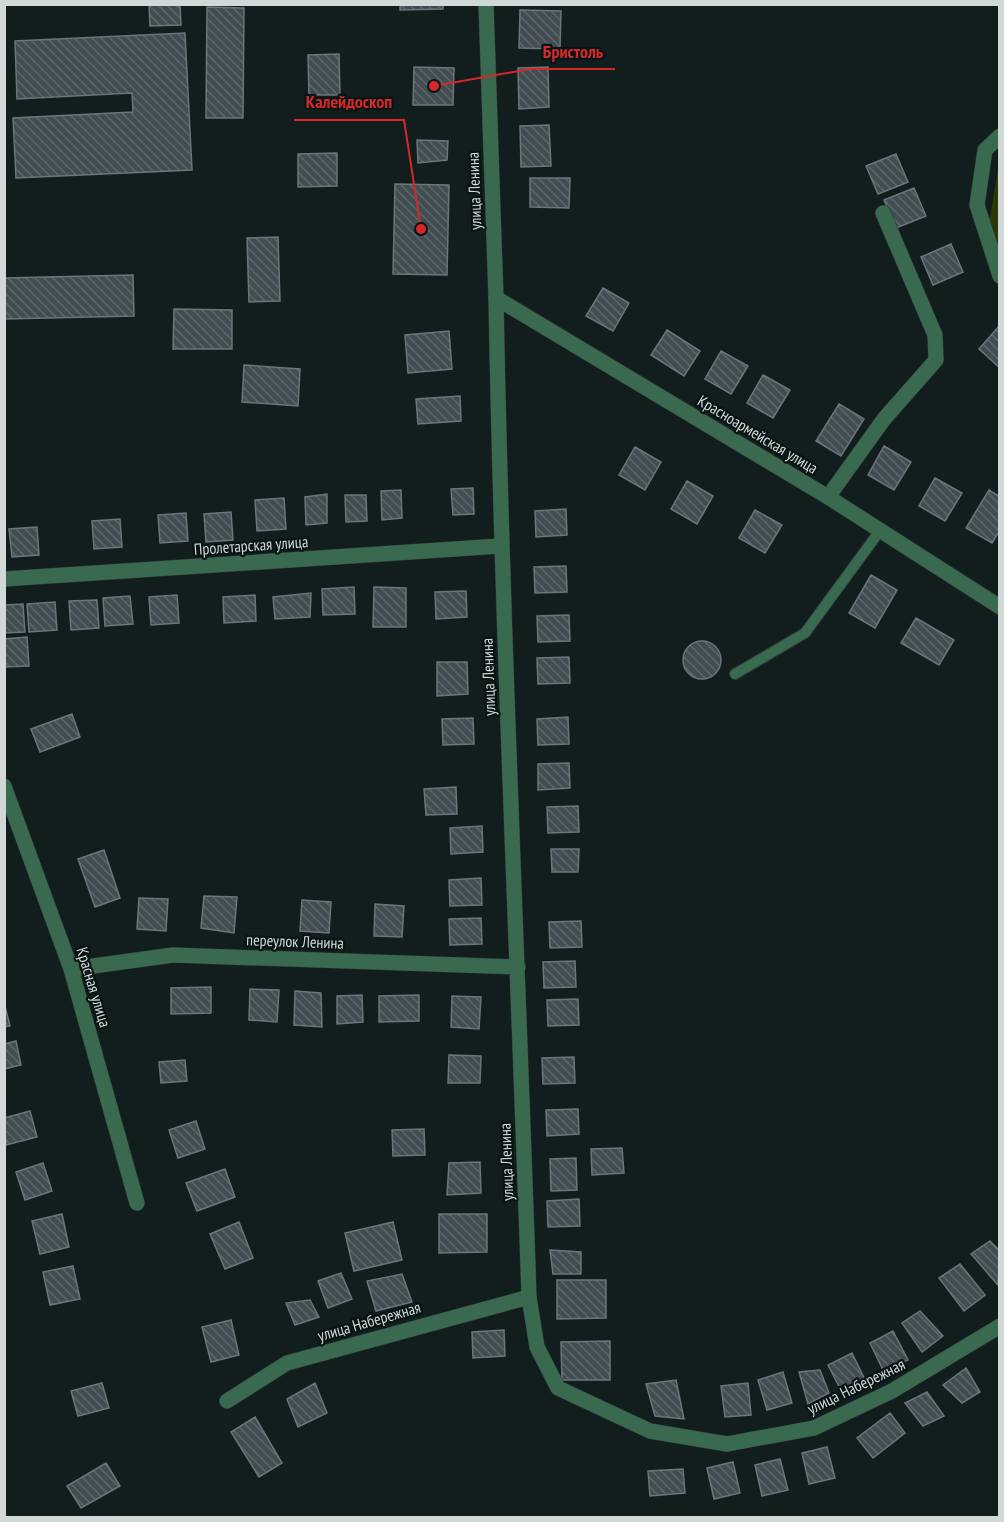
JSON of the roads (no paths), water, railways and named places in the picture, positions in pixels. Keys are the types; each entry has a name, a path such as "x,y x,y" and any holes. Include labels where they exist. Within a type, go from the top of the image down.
{"street":[{"name":"улица Ленина","path":"486,4 496,298 500,546 529,1297 537,1347"},
{"path":"999,136 985,150 977,205 999,276"},
{"path":"828,497 884,419 936,360 935,335 883,213"},
{"name":"Красноармейская улица","path":"496,298 828,497 879,532 999,606"},
{"name":"Пролетарская улица","path":"4,579 500,546"},
{"name":"Красная улица","path":"4,786 70,969 137,1203"},
{"name":"переулок Ленина","path":"70,969 173,955 518,967"},
{"name":"улица Набережная","path":"227,1401 287,1363 529,1297"},
{"name":"улица Набережная","path":"537,1347 558,1388 650,1431 727,1444 814,1428 892,1391 999,1326"}],"lane":[{"path":"735,674 805,633 879,532"}],"place":[{"name":"Бристоль","path":"434,86"},
{"name":"Калейдоскоп","path":"421,229"}]}
